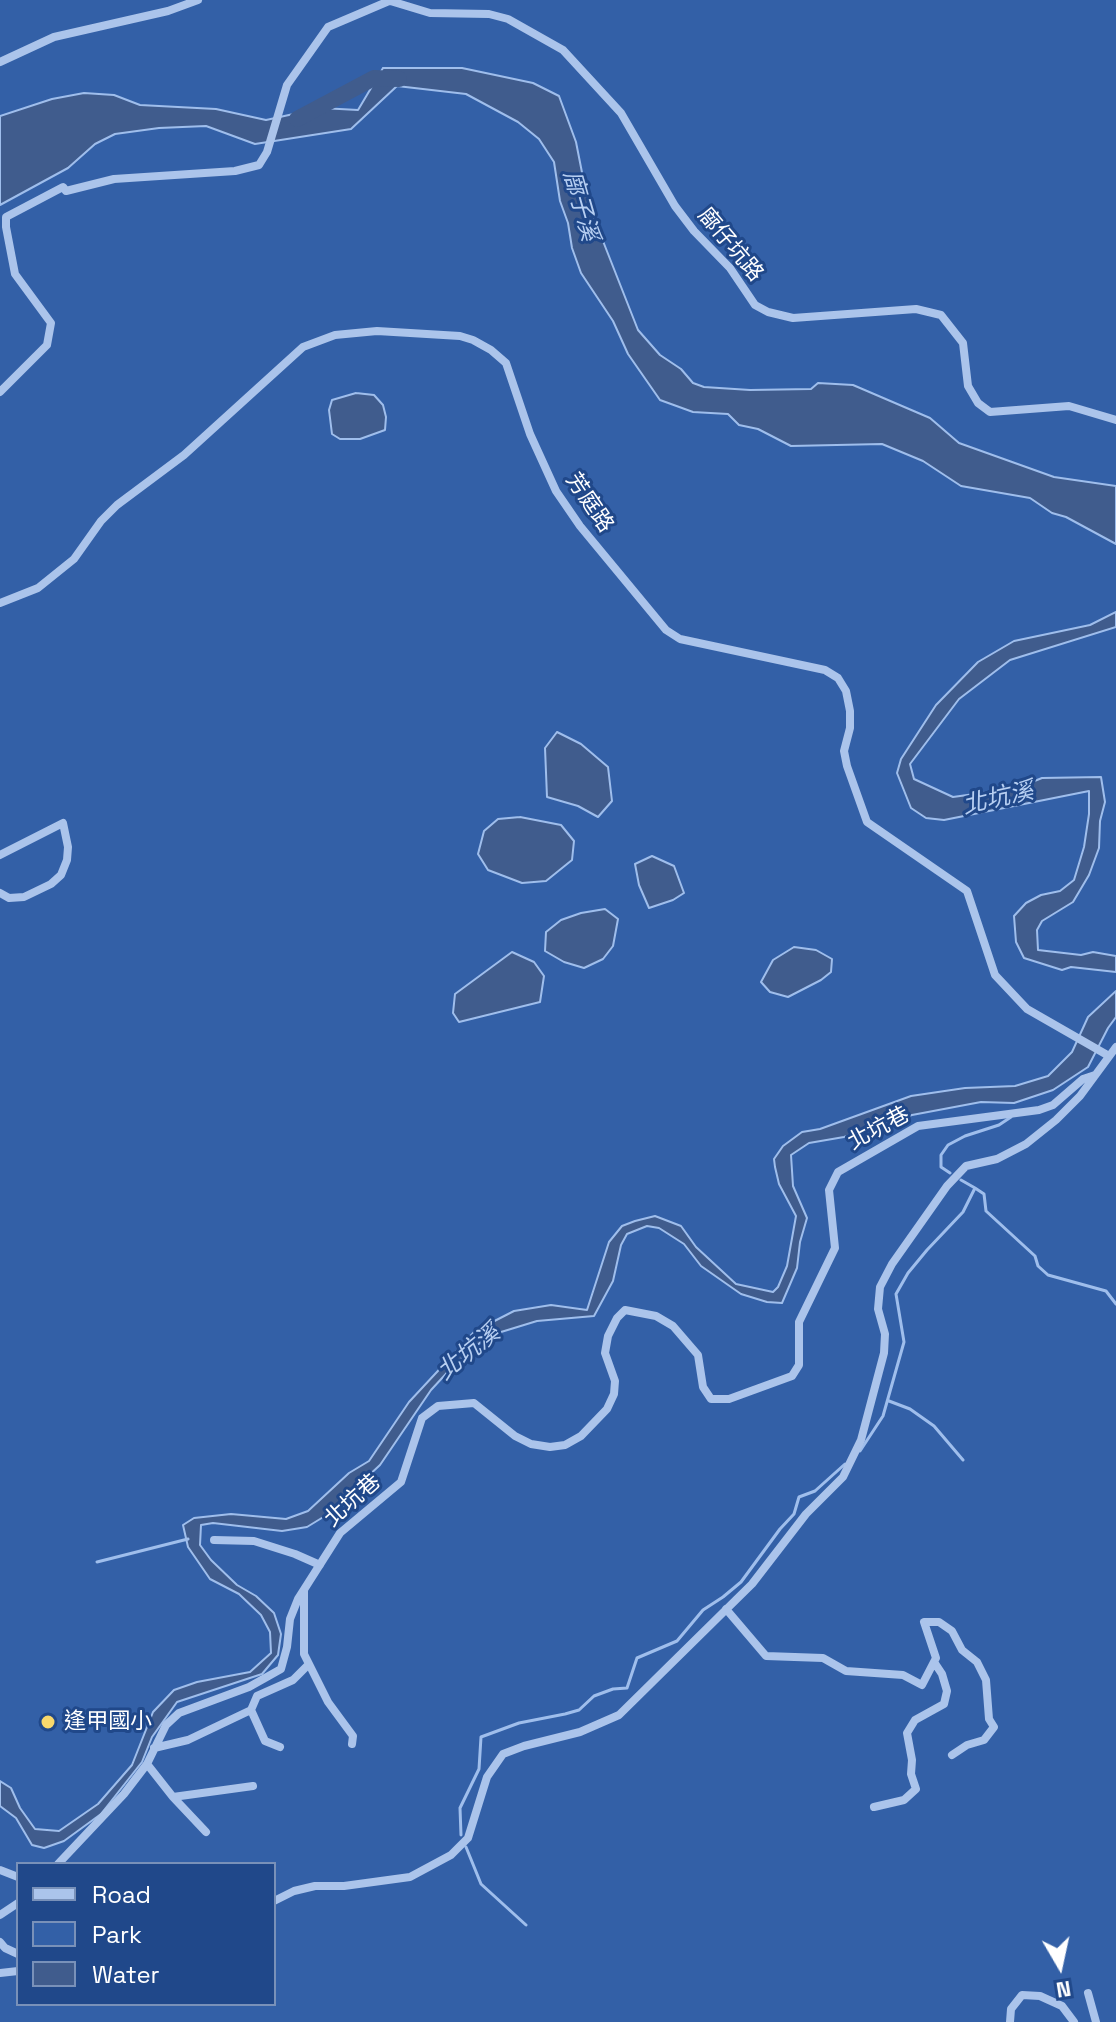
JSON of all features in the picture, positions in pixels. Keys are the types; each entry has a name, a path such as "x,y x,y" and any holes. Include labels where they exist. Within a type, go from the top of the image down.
{"street":[{"path":"0,62 54,37 168,11 198,0"},
{"path":"0,392 47,345 51,323 15,274 6,217 63,187 66,191 114,179 235,171 259,165 267,152 287,85 328,27 388,0"},
{"name":"廍仔坑路","path":"388,0 430,13 489,14 508,19 563,50 621,113 675,206 730,268 755,305 768,312 793,318 916,309 941,315 963,343 968,386 978,403 990,412 1069,406 1116,420"},
{"name":"芳庭路","path":"0,603 38,588 74,559 101,521 117,505 184,455 303,347 335,335 377,331 460,336 473,340 506,363 530,434 556,491 580,526 666,630 680,639 825,670 838,678 846,691 850,711 850,728 844,751 847,766 867,822 967,891 995,975 1027,1009 1109,1056"},
{"path":"0,855 63,823 68,847 61,875 51,884 24,897 9,898 0,893"},
{"name":"北坑巷","path":"276,1900 315,1886 344,1886 410,1877 451,1855 468,1838 487,1777 503,1754 580,1732 619,1715 752,1584 806,1514 843,1477 861,1440 884,1353 885,1334 878,1309 880,1287 892,1264 947,1186 966,1166 997,1159 1026,1144 1080,1096 1116,1047"},
{"name":"北坑巷","path":"60,1862 124,1794 147,1764 166,1725 179,1713 249,1687 281,1669 290,1619 304,1589 340,1533 401,1482 422,1418 438,1406 474,1403 515,1436 531,1444 550,1447 565,1445 581,1436 607,1409 614,1394 615,1381 605,1353 608,1336 625,1310 656,1316 673,1326 698,1355 703,1387 711,1399 729,1399 792,1376 799,1365 799,1322 835,1248 829,1190 838,1172 918,1126 1039,1110 1053,1105 1083,1079 1095,1075"},
{"path":"214,1540 254,1541 320,1565"},
{"path":"304,1589 304,1654 328,1702 353,1736 352,1744"},
{"path":"726,1609 766,1656 823,1658 846,1671 903,1675 922,1685 936,1658 924,1622 939,1622 952,1631 962,1650 977,1662 986,1680 989,1719 994,1727 984,1740 967,1745 952,1755"},
{"path":"874,1807 904,1800 916,1789 911,1774 907,1733 915,1720 944,1704 947,1691 934,1662"},
{"path":"154,1748 188,1740 251,1710 257,1696 293,1680 308,1665"},
{"path":"251,1710 265,1741 280,1747"},
{"path":"147,1764 206,1832"},
{"path":"173,1797 253,1786"},
{"path":"1088,1993 1096,2022"},
{"path":"1010,2022 1011,2009 1022,1995 1040,1996 1062,2006 1074,2022"}],"green space":[{"path":"0,0 1116,0 1116,2022 0,2022"}],"water":[{"path":"383,68 462,68 533,83 559,96 576,142 588,203 638,330 660,355 681,369 693,383 704,387 750,390 811,389 818,383 853,385 930,418 959,443 1054,477 1116,486 1116,544 1066,517 1052,513 1030,498 961,486 923,461 882,444 791,446 758,429 739,425 728,414 693,412 660,400 628,354 613,321 581,273 560,201 554,162 539,139 518,122 466,94 397,86 351,129 255,144 206,126 115,134 95,144 68,168 0,205 0,116 52,99 84,93 114,95 140,105 216,109 266,120 321,108 358,110"},
{"path":"356,393 374,395 383,405 385,430 360,439 340,439 332,434 329,410 332,400"},
{"name":"北坑溪","path":"1116,612 1116,627 1010,660 959,699 910,764 914,779 953,797 1017,788 1042,778 1101,777 1105,802 1100,821 1099,848 1089,875 1073,902 1042,921 1037,930 1038,950 1116,956 1116,972 1071,967 1062,970 1024,958 1016,942 1014,916 1026,903 1041,895 1060,891 1074,880 1084,847 1089,791 944,820 926,818 911,808 897,773 901,759 936,705 978,662 1014,641 1090,625"},
{"path":"557,732 581,744 608,767 612,801 598,817 578,806 547,797 545,748"},
{"path":"520,817 561,825 574,841 572,860 546,881 522,883 488,870 478,854 484,831 498,819"},
{"path":"652,856 674,866 684,893 649,908 639,885 635,864"},
{"path":"605,909 618,919 613,946 603,959 584,968 564,962 545,951 546,932 561,920"},
{"path":"794,947 816,950 832,959 831,972 788,997 770,992 761,982 773,960"},
{"path":"512,952 534,962 544,976 540,1002 459,1022 453,1013 455,994"},
{"path":"1116,991 1116,1017 1088,1067 1053,1090 1014,1103 981,1102 912,1115 844,1137 809,1143 791,1155 793,1186 807,1218 797,1268 782,1303 741,1294 701,1266 684,1244 659,1228 647,1226 627,1234 621,1245 613,1281 594,1316 537,1321 488,1336 456,1363 431,1390 380,1465 325,1516 307,1527 282,1531 213,1523 201,1525 200,1545 211,1560 274,1613 281,1634 278,1655 262,1674 177,1702 152,1737 142,1762 101,1814 64,1841 44,1848 32,1845 16,1818 0,1806 0,1781 11,1788 35,1829 59,1831 98,1804 132,1765 153,1712 174,1690 197,1682 250,1672 271,1653 270,1632 261,1615 239,1594 210,1579 188,1547 183,1525 194,1518 231,1514 286,1519 308,1511 349,1473 369,1461 409,1402 475,1331 514,1311 551,1305 587,1310 609,1242 622,1226 655,1216 681,1226 696,1247 736,1284 773,1292 787,1266 796,1216 779,1184 775,1167 774,1159 783,1146 802,1132 820,1129 911,1096 965,1088 1015,1086 1048,1076 1072,1052 1088,1017"}],"waterway":[{"name":"廍子溪","path":"297,119 374,78 399,79"},
{"path":"950,1173 941,1167 941,1155 948,1145 999,1125 1011,1117"},
{"path":"860,1451 883,1416 904,1342 896,1294 908,1273 963,1212 975,1188 961,1180"},
{"path":"975,1188 984,1194 986,1211 1035,1256 1038,1266 1048,1275 1106,1291 1116,1304"},
{"path":"889,1401 910,1409 934,1426 963,1460"},
{"path":"461,1835 460,1808 479,1769 481,1737 519,1723 579,1710 594,1696 627,1688 637,1658 677,1641 703,1610 741,1582 794,1514 799,1497 815,1491 845,1464"},
{"path":"97,1562 188,1539"},
{"path":"466,1847 481,1884 526,1925"}],"place":[{"name":"逢甲國小","path":"48,1722"}]}
